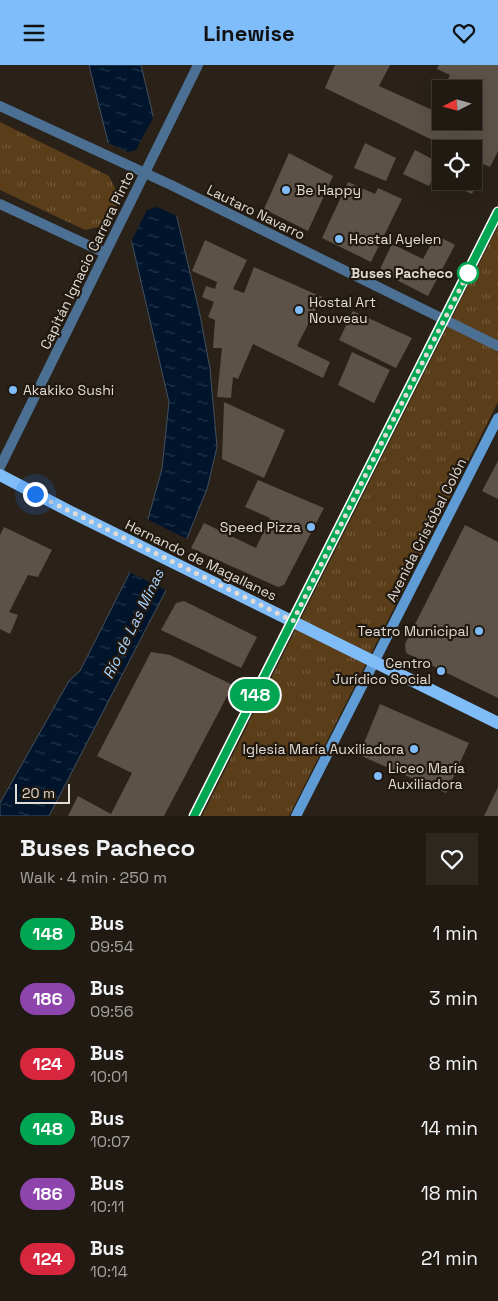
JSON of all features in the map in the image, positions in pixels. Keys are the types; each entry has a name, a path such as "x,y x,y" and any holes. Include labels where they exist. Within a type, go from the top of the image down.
{"main road":[{"path":"194,816 498,212"},
{"name":"Avenida Cristóbal Colón","path":"296,816 498,417"},
{"name":"Hernando de Magallanes","path":"0,475 70,513 135,543 498,723"}],"street":[{"name":"Capitán Ignacio Carrera Pinto","path":"0,467 198,65"},
{"name":"Lautaro Navarro","path":"0,106 171,185 498,346"},
{"path":"0,204 105,253"}],"green space":[{"path":"0,122 109,176 120,199 107,225 85,230 0,190"},
{"path":"498,226 498,402 289,816 202,816"}],"water":[{"name":"Río de Las Minas","path":"89,65 141,65 200,315 210,369 217,447 207,489 165,592 49,816 0,816 0,803 69,681 80,671 129,574 148,519 162,469 169,402"}],"pier":[{"path":"155,114 179,217 157,207 147,210 130,244 106,142 128,152 136,150"},
{"path":"147,519 189,540 168,591 127,571"}],"building":[{"path":"335,65 390,65 379,86 432,110 432,130 482,130 482,80 448,80 450,75 437,69 439,65 498,65 498,151 490,167 482,164 482,140 432,140 325,88"},
{"path":"365,143 396,158 386,181 354,168"},
{"path":"415,150 432,159 432,180 429,186 403,174"},
{"path":"289,153 333,176 308,231 264,209"},
{"path":"348,182 375,194 378,188 402,199 371,262 322,238"},
{"path":"464,190 474,190 472,194"},
{"path":"436,235 455,245 428,296 379,271 392,244 423,259"},
{"path":"205,240 247,260 233,289 244,293 254,267 322,297 297,346 330,362 323,378 253,344 238,379 233,377 231,398 217,397 222,348 213,348 215,320 208,317 214,302 202,297 206,286 215,289 217,282 192,271"},
{"path":"353,311 412,338 396,368 339,340"},
{"path":"352,352 390,370 374,403 338,385"},
{"path":"224,402 285,430 264,478 222,459"},
{"path":"498,461 498,499 482,491"},
{"path":"258,480 324,508 284,585 278,587 191,548 204,523 256,548 270,518 245,507"},
{"path":"465,525 498,542 498,698 406,653 405,644"},
{"path":"4,527 52,550 38,577 28,575 9,612 18,615 10,634 0,629 0,535"},
{"path":"184,601 257,637 241,668 161,630 176,603"},
{"path":"151,652 170,655 233,685 164,816 68,816 78,796 111,814 132,773 97,756"},
{"name":"Iglesia María Auxiliadora","path":"380,704 469,743 446,793 359,755"},
{"path":"498,787 498,816 484,816"}],"bus line":[{"name":"148","path":"194,816 498,212"}],"place":[{"name":"Be Happy","path":"286,190"},
{"name":"Hostal Ayelen","path":"339,239"},
{"name":"Buses Pacheco","path":"468,273"},
{"name":"Hostal Art Nouveau","path":"299,310"},
{"name":"Akakiko Sushi","path":"13,390"},
{"name":"Speed Pizza","path":"311,527"},
{"name":"Teatro Municipal","path":"479,631"},
{"name":"Centro Jurídico Social","path":"441,671"},
{"name":"Iglesia María Auxiliadora","path":"414,749"},
{"name":"Liceo María Auxiliadora","path":"378,776"}],"route":[{"path":"35,494 70,513 293,621 468,273"}]}
